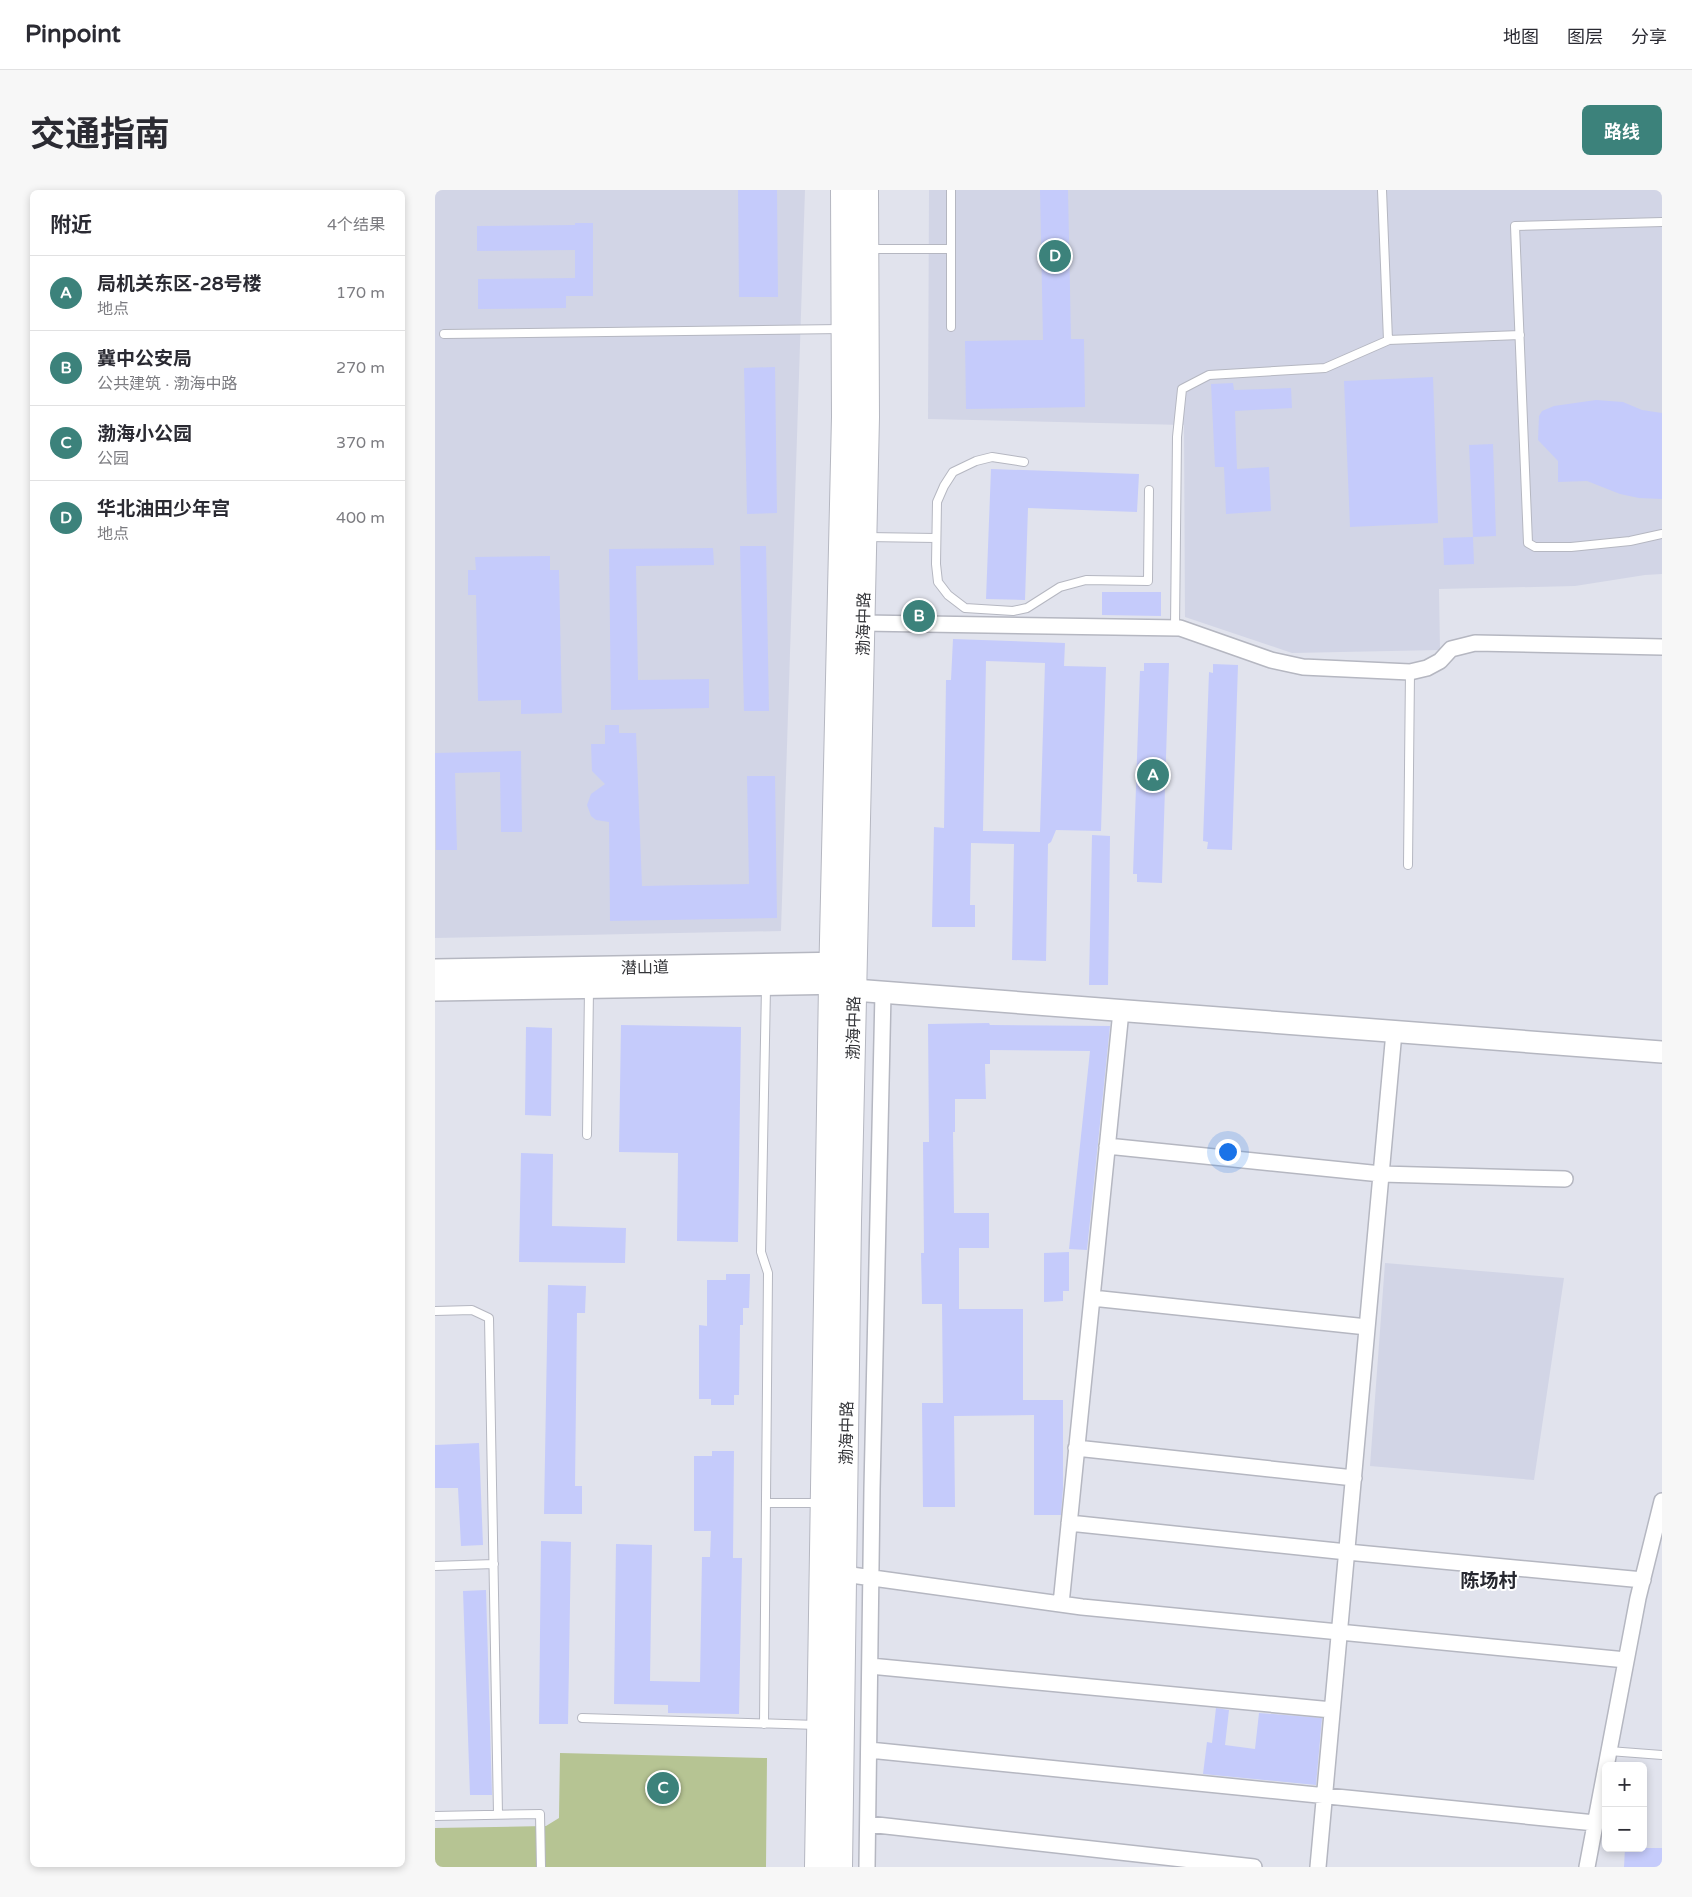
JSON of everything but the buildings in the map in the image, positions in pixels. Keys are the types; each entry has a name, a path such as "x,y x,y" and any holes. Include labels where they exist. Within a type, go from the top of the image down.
{"main road":[{"name":"渤海中路","path":"840,1867 849,1221 845,977 843,190"},
{"name":"渤海中路","path":"817,1867 822,1503 845,977 863,623 867,417 866,190"}],"street":[{"path":"863,623 1180,628 1271,660 1303,668 1410,672 1427,668 1440,661 1451,649 1475,643 1662,647"},
{"name":"潜山道","path":"435,970 845,977"},
{"name":"潜山道","path":"435,990 766,985 845,977"},
{"path":"845,977 883,993 1662,1052"},
{"path":"867,1867 883,993"},
{"path":"1061,1604 1121,1011"},
{"path":"1318,1867 1394,1032"},
{"path":"1107,1146 1381,1174 1565,1179"},
{"path":"1092,1298 1367,1327"},
{"path":"1076,1448 1354,1478"},
{"path":"1587,1867 1626,1660 1662,1501"},
{"path":"1069,1523 1643,1580"},
{"path":"844,1574 1061,1604 1626,1660"},
{"path":"870,1666 1332,1710"},
{"path":"869,1750 1595,1823"},
{"path":"868,1824 1254,1867"}],"lane":[{"path":"951,190 951,327"},
{"path":"1381,190 1389,340"},
{"path":"1662,222 1515,226 1528,543 1535,547 1571,547 1630,541 1662,534"},
{"path":"866,248 951,249"},
{"path":"444,334 844,329"},
{"path":"1175,628 1177,436 1182,389 1209,375 1325,368 1389,340 1520,335"},
{"path":"1024,462 992,457 976,461 953,472 937,502 938,582 948,595 965,608 999,611 1027,608 1060,587 1086,580 1148,581 1149,490"},
{"path":"864,537 936,538"},
{"path":"1408,866 1410,672"},
{"path":"764,1724 768,1273 761,1252 766,985"},
{"path":"587,1135 589,988"},
{"path":"435,1311 472,1310 489,1318 498,1814"},
{"path":"767,1503 822,1503"},
{"path":"435,1566 493,1564"},
{"path":"582,1718 819,1726"},
{"path":"1609,1751 1662,1755"},
{"path":"435,1816 540,1814 541,1867"}],"shaded area":[{"path":"435,190 805,190 781,931 435,938"},
{"path":"929,190 1662,190 1662,574 1575,586 1439,589 1440,650 1292,653 1185,617 1184,425 928,419"},
{"path":"1385,1263 1564,1278 1534,1480 1370,1466"}],"green space":[{"path":"560,1753 767,1758 766,1867 435,1867 435,1828 546,1826 559,1818"}],"place":[{"name":"华北油田少年宫","path":"1055,256"},
{"name":"冀中公安局","path":"919,616"},
{"name":"局机关东区-28号楼","path":"1153,775"},
{"name":"渤海小公园","path":"663,1788"}],"district":[{"name":"陈场村","path":"1489,1580"}]}
